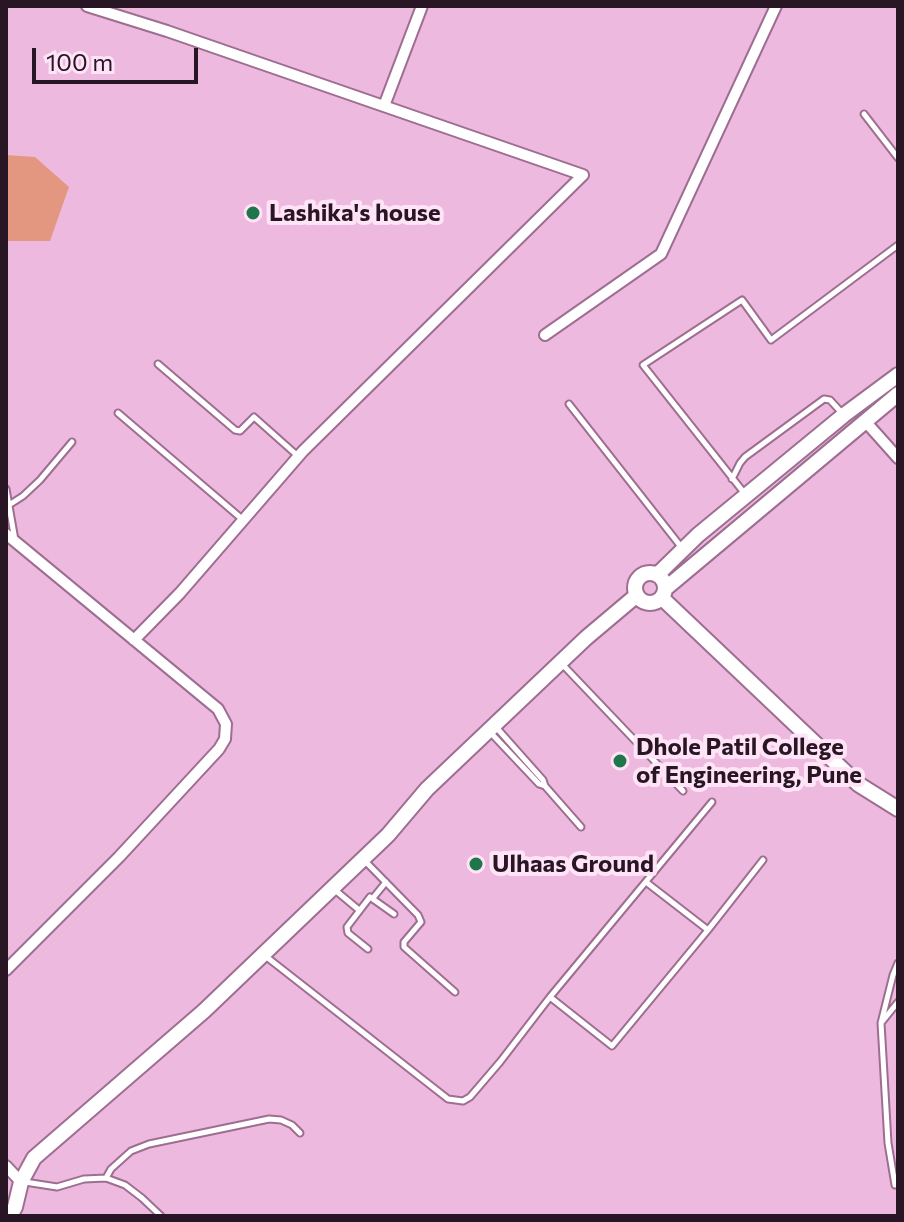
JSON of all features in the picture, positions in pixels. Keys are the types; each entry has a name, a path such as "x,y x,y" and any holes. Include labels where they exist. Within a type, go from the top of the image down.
{"street":[{"path":"87,6 583,175 299,457 180,593 134,640"},
{"path":"384,106 422,6"},
{"path":"545,335 661,254 776,6"},
{"path":"657,575 746,496 898,375"},
{"path":"898,394 664,593 658,601 644,602 637,595 635,585 640,577 649,573 662,579 664,593 858,784 898,809"},
{"path":"865,421 898,458"},
{"path":"6,970 119,857 219,749 225,739 226,724 218,709 10,538"},
{"path":"16,1213 21,1182 34,1158 264,955 388,835 427,789 586,638 637,595"},
{"path":"6,1166 21,1182"}],"lane":[{"path":"864,114 898,158"},
{"path":"746,496 643,365 742,300 771,340 898,245"},
{"path":"158,364 235,430 240,431 254,417 299,457"},
{"path":"732,479 745,457 824,399 830,400 844,415"},
{"path":"569,404 683,549"},
{"path":"118,413 243,520"},
{"path":"9,505 40,480 72,442"},
{"path":"6,489 10,538"},
{"path":"561,663 683,791"},
{"path":"491,728 543,780 581,827"},
{"path":"264,955 448,1099 463,1101 470,1097 712,802"},
{"path":"363,859 418,915 421,922 404,942 404,947 455,992"},
{"path":"550,997 612,1046 763,860"},
{"path":"368,949 346,929 370,897 373,898 386,882"},
{"path":"646,882 708,930"},
{"path":"332,888 359,910"},
{"path":"373,898 394,914"},
{"path":"895,1185 888,1143 881,1023 898,963"},
{"path":"881,1023 898,1002"},
{"path":"106,1178 111,1169 131,1151 149,1144 269,1119 281,1120 300,1133"},
{"path":"21,1182 57,1187 84,1179 106,1178 125,1185 161,1216"}],"shaded area":[{"path":"6,155 35,157 69,187 50,241 6,241"}],"place":[{"name":"Lashika's house","path":"253,213"},
{"name":"Dhole Patil College of Engineering, Pune","path":"620,761"},
{"name":"Ulhaas Ground","path":"476,864"}]}
